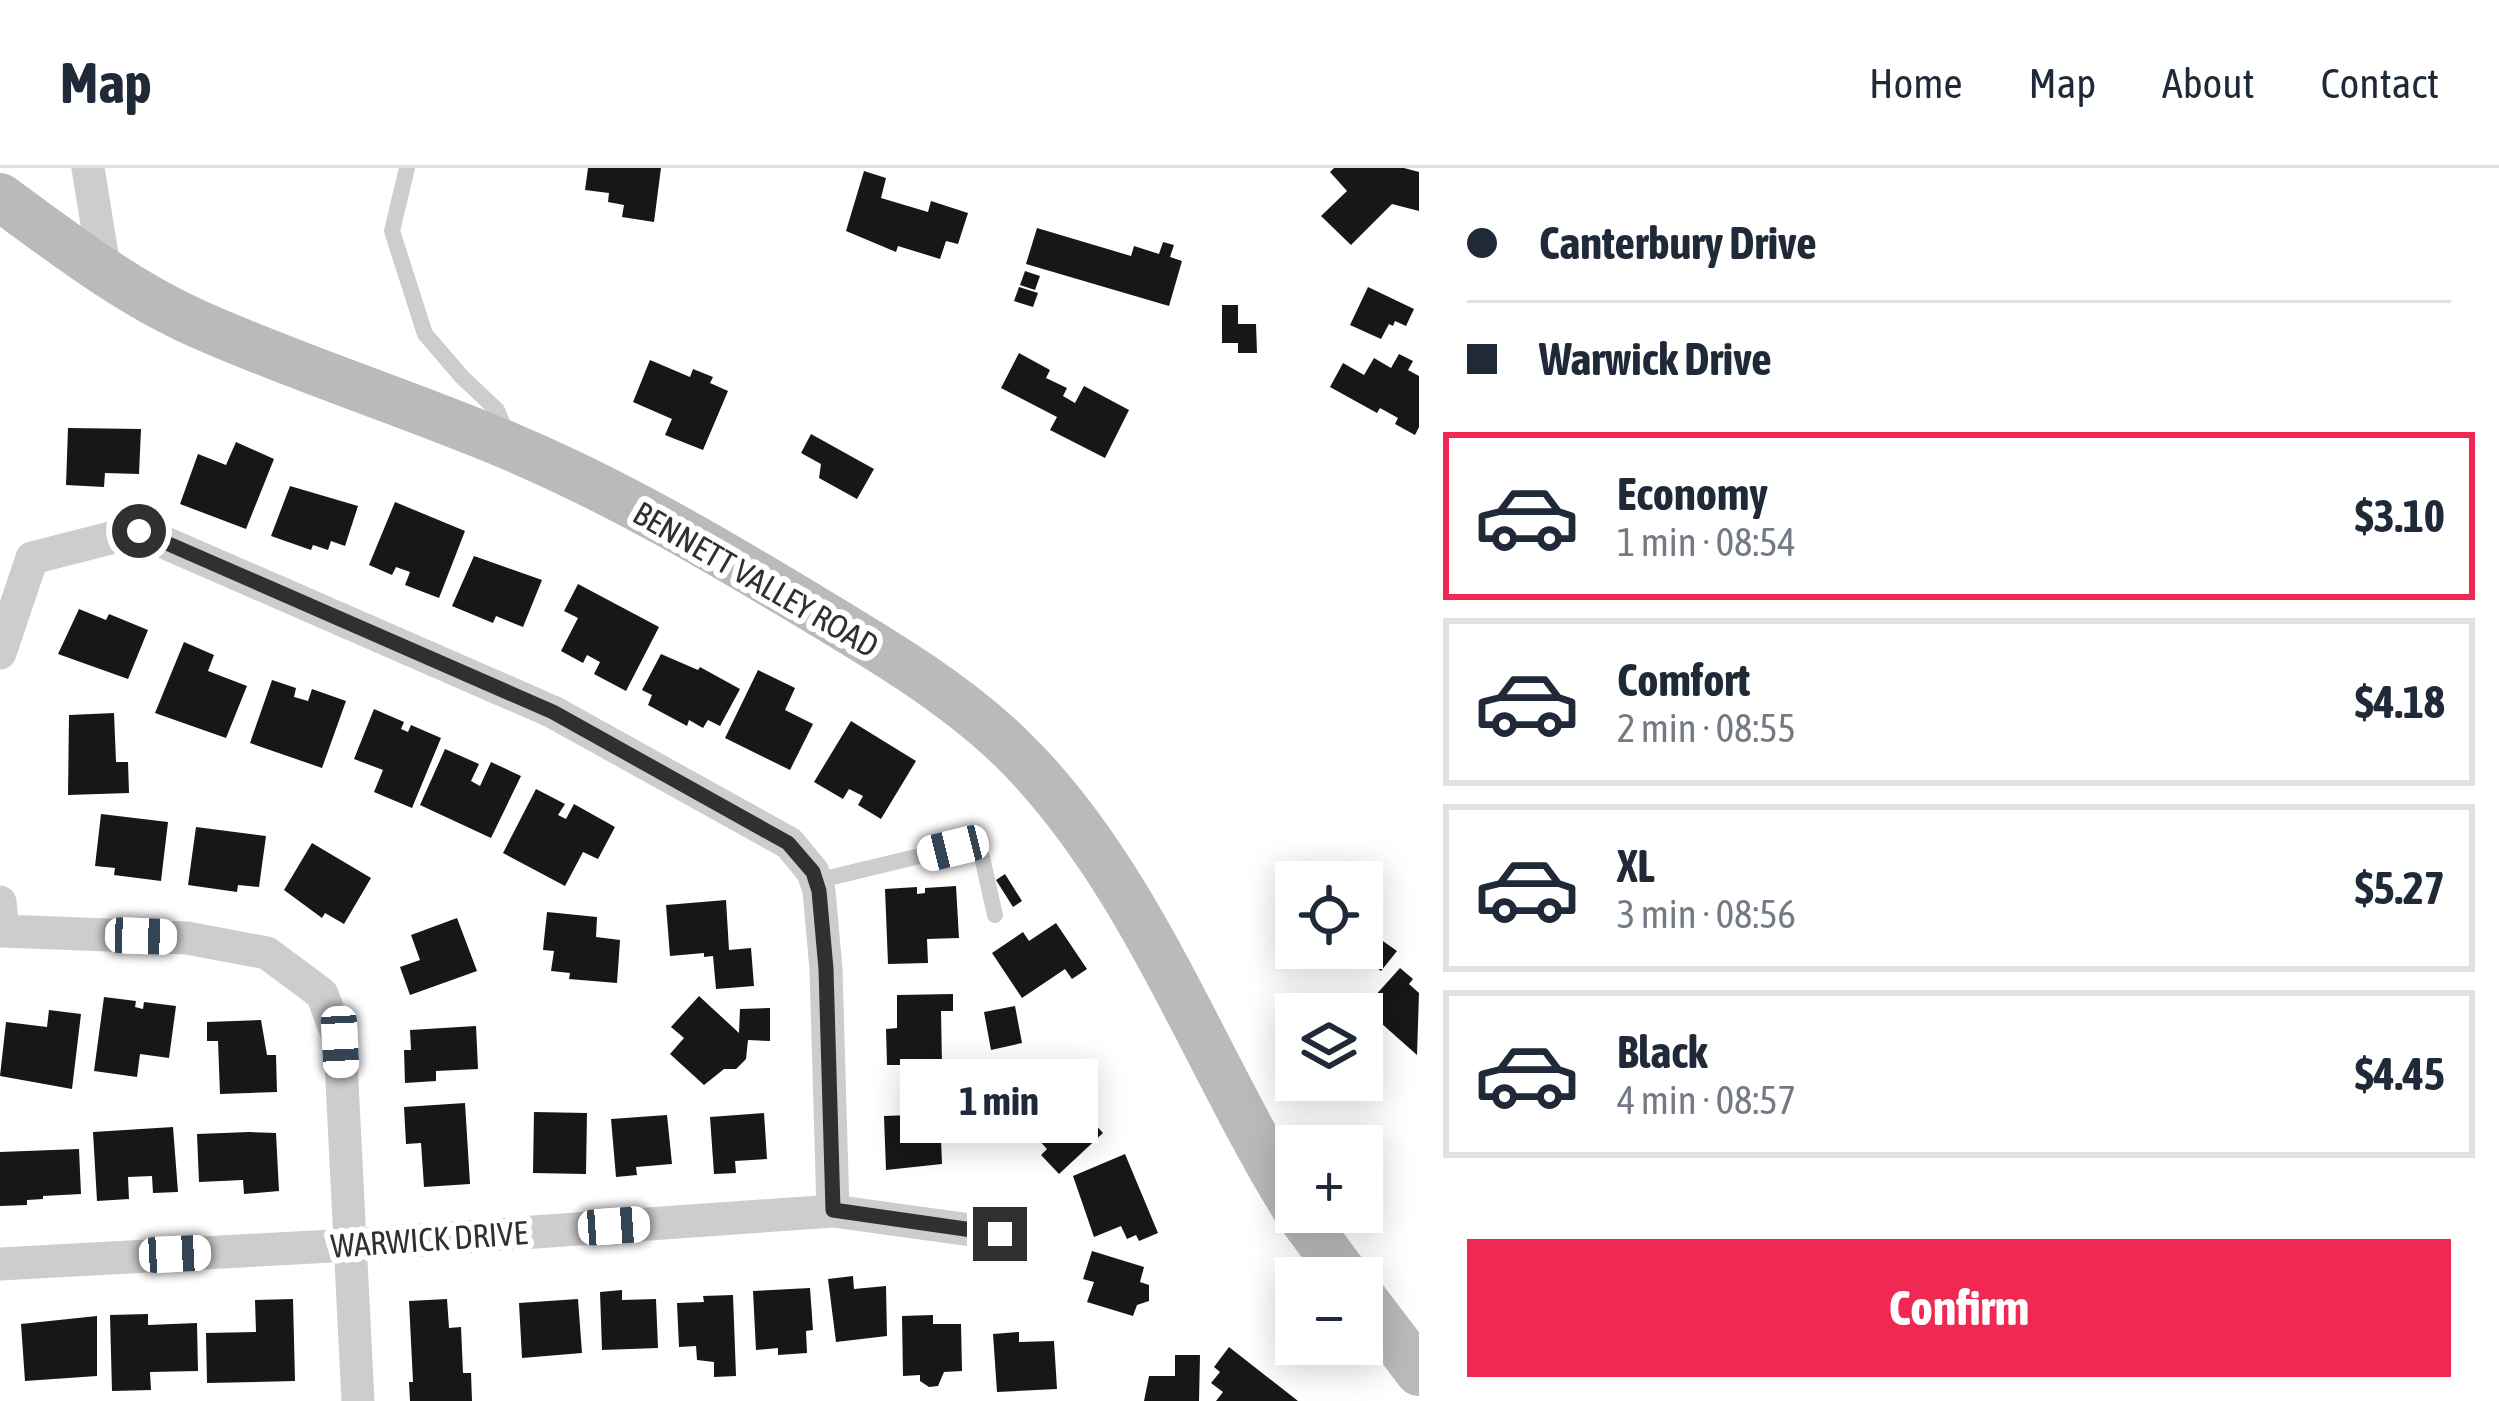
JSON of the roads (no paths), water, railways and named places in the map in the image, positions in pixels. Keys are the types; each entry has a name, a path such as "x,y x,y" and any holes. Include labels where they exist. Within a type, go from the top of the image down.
{"street":[{"path":"88,168 105,273"},
{"name":"BENNETT VALLEY ROAD","path":"0,197 105,273 195,323 512,447 669,522 927,682 1011,748 1076,824 1131,904 1275,1175"},
{"path":"0,653 32,558 139,531 553,712 788,843 816,881 826,969 833,1210"},
{"path":"0,902 3,932 187,938 267,952 322,994 340,1042 358,1401"},
{"name":"WARWICK DRIVE","path":"0,1264 350,1245 833,1210 1000,1234"},
{"path":"1383,1325 1419,1372"}],"lane":[{"path":"407,168 392,231 425,334 497,410 512,447"},
{"path":"816,881 970,848 982,857 995,915"}]}
